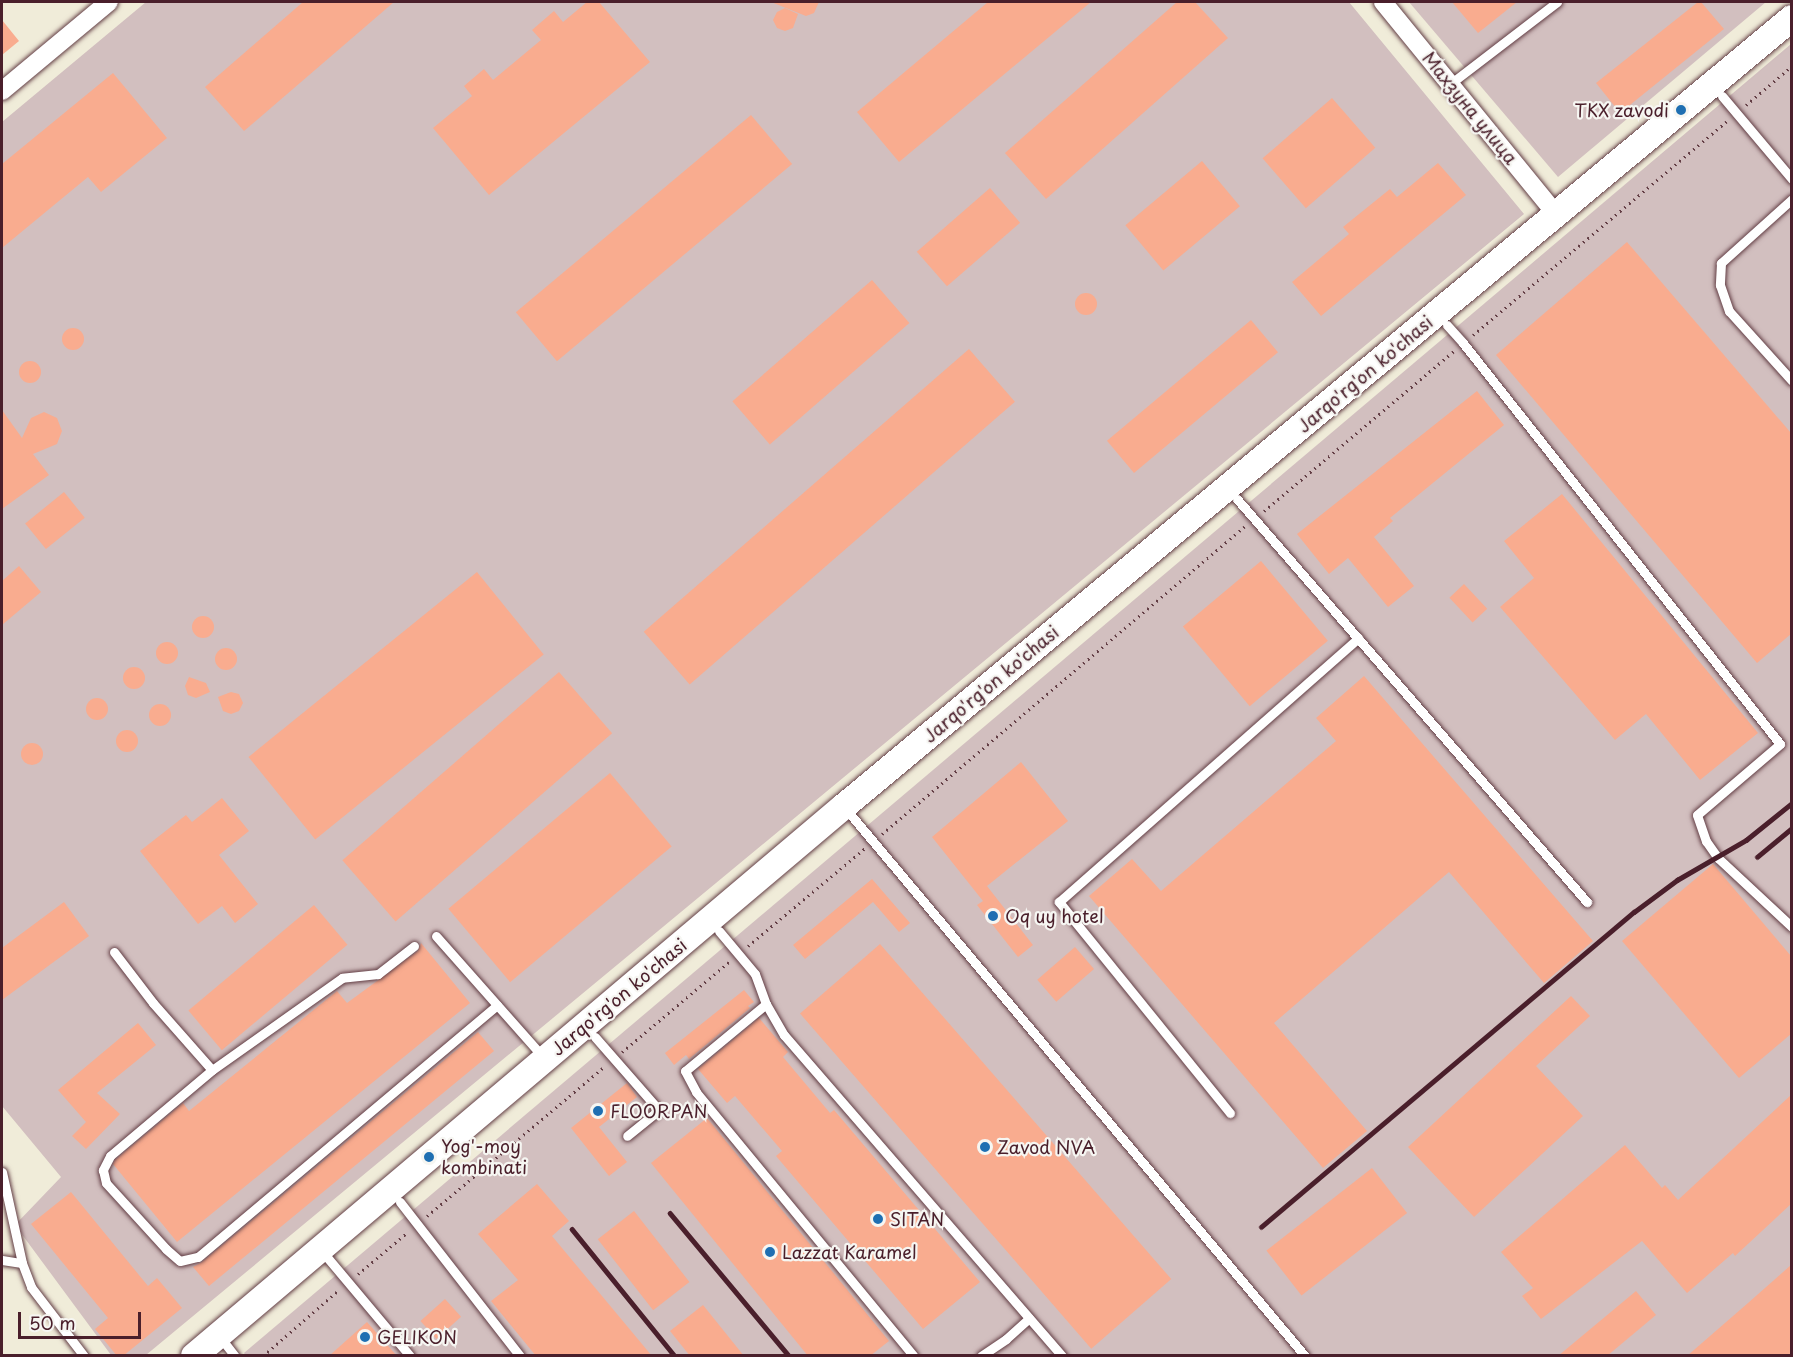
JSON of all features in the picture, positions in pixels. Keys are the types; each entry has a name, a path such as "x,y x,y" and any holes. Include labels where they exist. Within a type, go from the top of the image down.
{"main road":[{"name":"Jarqo'rg'on ko'chasi","path":"194,1356 225,1348 546,1060 1562,220 1791,18"},
{"name":"Jarqo'rg'on ko'chasi","path":"326,1255 400,1202 595,1037 719,931 848,812 1237,499 1455,334 1562,220 1729,104 1791,37"}],"street":[{"path":"2,91 109,2"},
{"name":"Махзуна улица","path":"1383,2 1562,220"}],"lane":[{"path":"1450,84 1557,2"},
{"path":"1729,104 1791,179"},
{"path":"1791,199 1721,263 1720,285 1729,311 1791,381"},
{"path":"1455,334 1780,744 1697,815 1706,841 1718,858 1791,927"},
{"path":"1237,499 1587,902"},
{"path":"1230,1113 1059,902 1358,638"},
{"path":"848,812 1305,1356"},
{"path":"719,931 755,974 766,1004 784,1035 1062,1356"},
{"path":"436,936 546,1060"},
{"path":"414,946 378,974 342,978 212,1070 110,1156 103,1170 106,1183 166,1249 180,1260 198,1257 497,1005"},
{"path":"114,952 153,1004 212,1070"},
{"path":"766,1004 685,1071 696,1092 914,1356"},
{"path":"595,1037 659,1110 627,1136"},
{"path":"2,1174 22,1263 31,1287 84,1356"},
{"path":"400,1202 416,1226 520,1356"},
{"path":"326,1255 411,1356"},
{"path":"2,1260 22,1263"},
{"path":"981,1356 1006,1339 1029,1318"}],"path":[{"path":"263,1356 1255,518 1455,334 1729,104 1791,66"}],"shaded area":[{"path":"146,2 1349,2 1524,214 146,1355 111,1355 15,1225 61,1177 2,1106 2,122"},
{"path":"1409,2 1766,2 1558,177"},
{"path":"1791,44 1791,1355 246,1356 244,1353"}],"building":[{"path":"303,2 394,2 244,131 205,87"},
{"path":"587,2 599,2 650,62 489,195 433,128 472,96 464,86 484,69 493,80 541,40 532,30 554,11 563,22"},
{"path":"771,2 819,2 814,13 806,16"},
{"path":"988,2 1091,2 899,162 857,112"},
{"path":"1177,2 1195,2 1228,38 1046,199 1005,153"},
{"path":"1452,2 1517,2 1478,33"},
{"path":"1698,2 1701,2 1724,29 1620,113 1596,83"},
{"path":"785,8 798,14 793,28 785,31 777,28 773,20 777,12"},
{"path":"2,20 19,41 2,55"},
{"path":"113,73 167,138 101,192 88,177 2,248 2,164"},
{"path":"1332,98 1375,148 1306,208 1263,158"},
{"path":"751,115 792,164 557,361 516,312"},
{"path":"1202,161 1240,206 1163,270 1125,225"},
{"path":"1438,163 1466,195 1321,316 1292,282 1349,234 1343,227 1390,189 1397,197"},
{"path":"990,188 1020,223 947,286 917,252"},
{"path":"1627,242 1791,433 1791,634 1757,663 1496,355"},
{"path":"872,280 909,323 770,444 732,401"},
{"path":"1086,293 1094,296 1097,304 1094,312 1086,315 1078,312 1075,304 1078,296"},
{"path":"1251,320 1278,352 1134,473 1107,441"},
{"path":"73,328 81,331 84,339 81,347 73,350 65,347 62,339 65,331"},
{"path":"969,349 1015,402 690,685 644,632"},
{"path":"30,361 38,364 41,372 38,380 30,383 22,380 19,372 22,364"},
{"path":"1477,391 1504,425 1390,518 1393,521 1374,537 1414,586 1388,607 1348,558 1329,574 1297,534"},
{"path":"2,410 22,438 31,418 44,412 57,418 62,431 57,444 33,454 49,475 2,509"},
{"path":"64,492 85,518 46,549 25,523"},
{"path":"1562,494 1758,733 1700,780 1646,714 1615,740 1500,607 1534,578 1504,541"},
{"path":"1261,561 1328,641 1250,706 1183,627"},
{"path":"19,566 41,592 2,625 2,581"},
{"path":"477,572 544,654 315,839 249,757"},
{"path":"1464,584 1487,609 1473,623 1449,598"},
{"path":"203,616 211,619 214,627 211,635 203,638 195,635 192,627 195,619"},
{"path":"167,642 175,645 178,653 175,661 167,664 159,661 156,653 159,645"},
{"path":"226,648 234,651 237,659 234,667 226,670 218,667 215,659 218,651"},
{"path":"134,667 142,670 145,678 142,686 134,689 126,686 123,678 126,670"},
{"path":"559,672 612,733 396,921 342,860"},
{"path":"1364,676 1593,941 1544,983 1449,872 1274,1023 1367,1131 1323,1168 1089,896 1132,859 1161,891 1336,741 1316,718"},
{"path":"189,677 206,683 210,692 196,698 188,695 185,686"},
{"path":"231,692 239,694 243,703 239,711 231,714 223,711 218,697"},
{"path":"97,698 105,701 108,709 105,717 97,720 89,717 86,709 89,701"},
{"path":"160,704 168,707 171,715 168,723 160,726 152,723 149,715 152,707"},
{"path":"127,730 135,733 138,741 135,749 127,752 119,749 116,741 119,733"},
{"path":"32,743 40,746 43,754 40,762 32,765 24,762 21,754 24,746"},
{"path":"1021,762 1068,821 987,886 1033,945 1018,957 977,905 983,901 932,837"},
{"path":"610,773 672,847 510,982 448,909"},
{"path":"222,798 249,831 219,855 258,904 235,923 222,906 198,924 140,851 186,815 192,822"},
{"path":"1713,864 1791,956 1791,1034 1739,1078 1622,941"},
{"path":"872,879 910,923 899,932 873,902 805,959 793,945"},
{"path":"64,902 89,936 2,1000 2,948"},
{"path":"314,905 347,945 222,1050 188,1010"},
{"path":"421,943 470,1003 177,1242 113,1164 115,1160 183,1103 189,1111 337,991 347,1003 418,951"},
{"name":"Zavod NVA","path":"880,944 1171,1279 1091,1349 800,1014"},
{"path":"1075,947 1094,969 1056,1002 1037,980"},
{"path":"744,990 754,1002 748,1006 750,1008 689,1059 686,1055 674,1065 665,1053"},
{"path":"1571,996 1590,1016 1536,1066 1583,1116 1474,1217 1408,1147"},
{"name":"SITAN","path":"759,1018 788,1052 783,1057 830,1113 834,1110 980,1282 923,1329 776,1156 782,1151 735,1096 727,1103 698,1069"},
{"path":"138,1023 156,1045 97,1093 120,1114 86,1149 72,1136 86,1122 58,1090"},
{"path":"478,1032 494,1051 209,1286 193,1267 202,1262"},
{"path":"627,1083 637,1097 599,1127 627,1162 609,1176 571,1128"},
{"path":"1791,1095 1791,1204 1735,1256 1733,1253 1687,1293 1642,1241 1541,1319 1522,1296 1533,1288 1501,1252 1625,1145 1662,1188 1665,1185 1678,1200"},
{"name":"Lazzat Karamel","path":"707,1118 889,1341 870,1356 808,1356 651,1163"},
{"path":"1372,1168 1407,1213 1301,1295 1266,1250"},
{"path":"537,1184 569,1221 552,1236 652,1356 536,1356 491,1301 518,1280 478,1234"},
{"path":"71,1192 148,1286 157,1278 182,1308 123,1356 117,1356 95,1329 108,1318 31,1224"},
{"path":"634,1211 689,1282 653,1310 598,1239"},
{"path":"1791,1265 1791,1356 1687,1356 1748,1303"},
{"path":"1636,1291 1656,1315 1607,1356 1558,1356"},
{"path":"445,1299 461,1317 437,1339 420,1321"},
{"path":"703,1305 744,1356 690,1356 670,1331"},
{"name":"GELIKON","path":"367,1322 397,1356 329,1356"}],"railway":[{"path":"1261,1227 1634,912 1677,880 1746,840 1792,803"},
{"path":"1757,857 1792,828"},
{"path":"670,1213 789,1356"},
{"path":"572,1229 675,1356"}],"place":[{"name":"TKX zavodi","path":"1681,110"},
{"name":"Oq uy hotel","path":"993,916"},
{"name":"FLOORPAN","path":"598,1111"},
{"name":"Zavod NVA","path":"985,1147"},
{"name":"Yog'-moy kombinati","path":"429,1157"},
{"name":"SITAN","path":"878,1219"},
{"name":"Lazzat Karamel","path":"770,1252"},
{"name":"GELIKON","path":"365,1337"}]}
